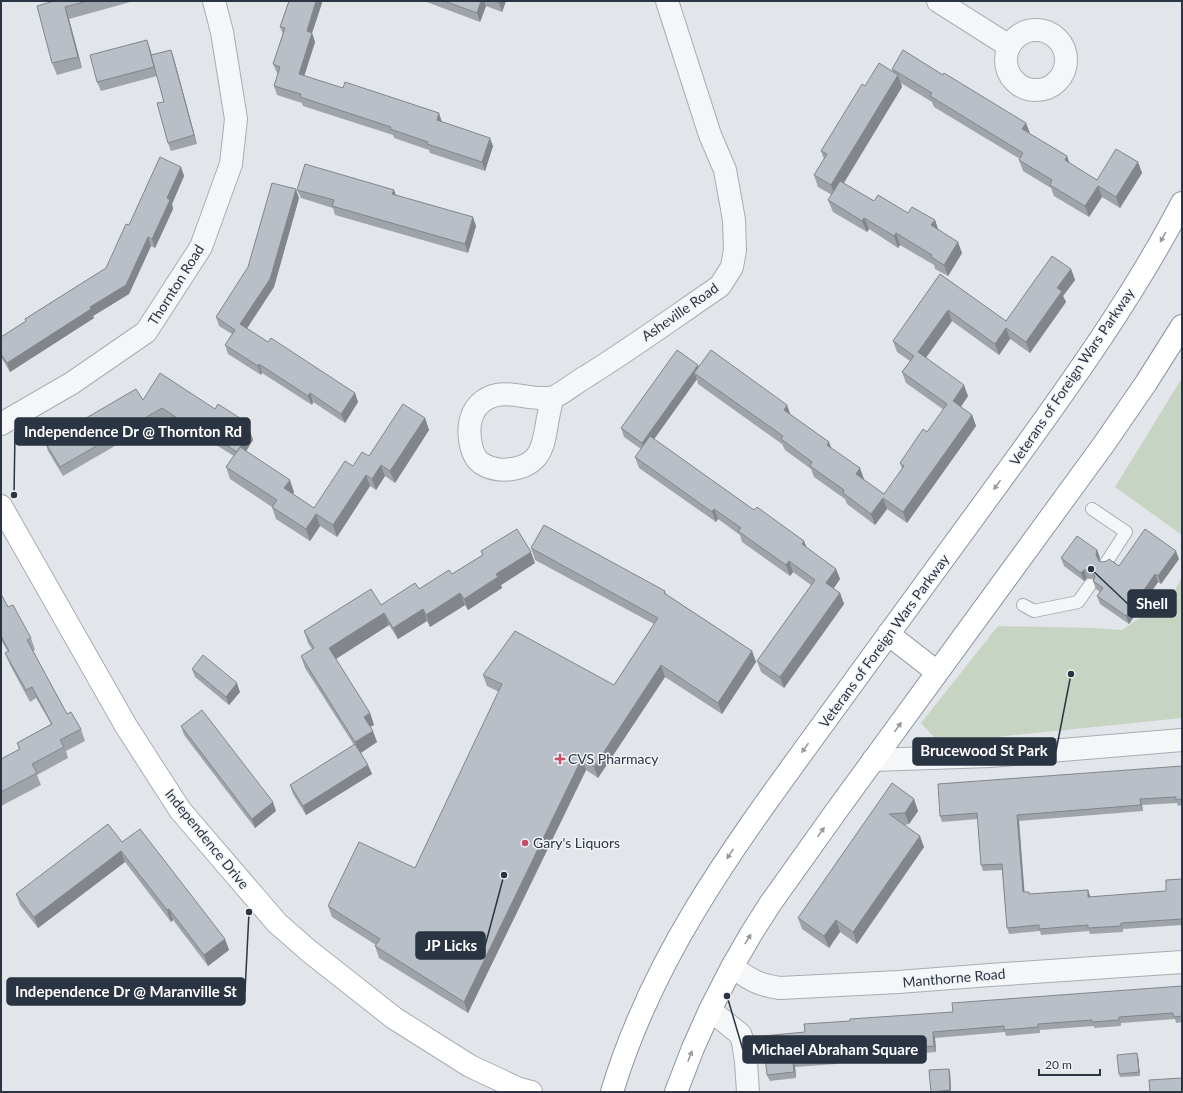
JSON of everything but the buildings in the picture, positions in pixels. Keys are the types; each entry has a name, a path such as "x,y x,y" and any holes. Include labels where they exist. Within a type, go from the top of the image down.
{"main road":[{"name":"Veterans of Foreign Wars Parkway","path":"612,1092 630,1041 659,975 698,902 762,806 1080,370 1120,309 1182,203"},
{"path":"676,1092 710,1010 732,967 770,904 873,760 1104,444 1146,383 1182,326"},
{"name":"Independence Drive","path":"1,506 126,726 180,810 277,923 309,951 394,1018 470,1066 519,1089 531,1092"},
{"path":"888,634 937,672"}],"street":[{"name":"Thornton Road","path":"1,424 72,383 146,332 201,247 231,164 236,119 222,32 214,1"},
{"name":"Asheville Road","path":"552,398 600,368 720,286 732,267 735,250 734,220 725,170 710,135 668,1"},
{"path":"938,1 1009,46"},
{"path":"873,760 990,756 1182,740"},
{"name":"Manthorne Road","path":"732,967 753,981 766,986 780,988 898,982 1182,962"},
{"path":"710,1010 740,1034 743,1042 746,1062 748,1092"}],"lane":[{"path":"1092,509 1126,532 1106,563"},
{"path":"1023,605 1034,611 1078,602 1090,585"}],"green space":[{"path":"1182,378 1182,535 1115,487"},
{"path":"1182,577 1182,718 939,743 921,723 998,626 1122,630 1172,595"}],"place":[{"name":"Independence Dr @ Thornton Rd","path":"14,495"},
{"name":"Shell","path":"1091,569"},
{"name":"Brucewood St Park","path":"1071,674"},
{"name":"CVS Pharmacy","path":"560,759"},
{"name":"Gary's Liquors","path":"525,843"},
{"name":"JP Licks","path":"504,875"},
{"name":"Independence Dr @ Maranville St","path":"249,912"},
{"name":"Michael Abraham Square","path":"727,996"}]}
